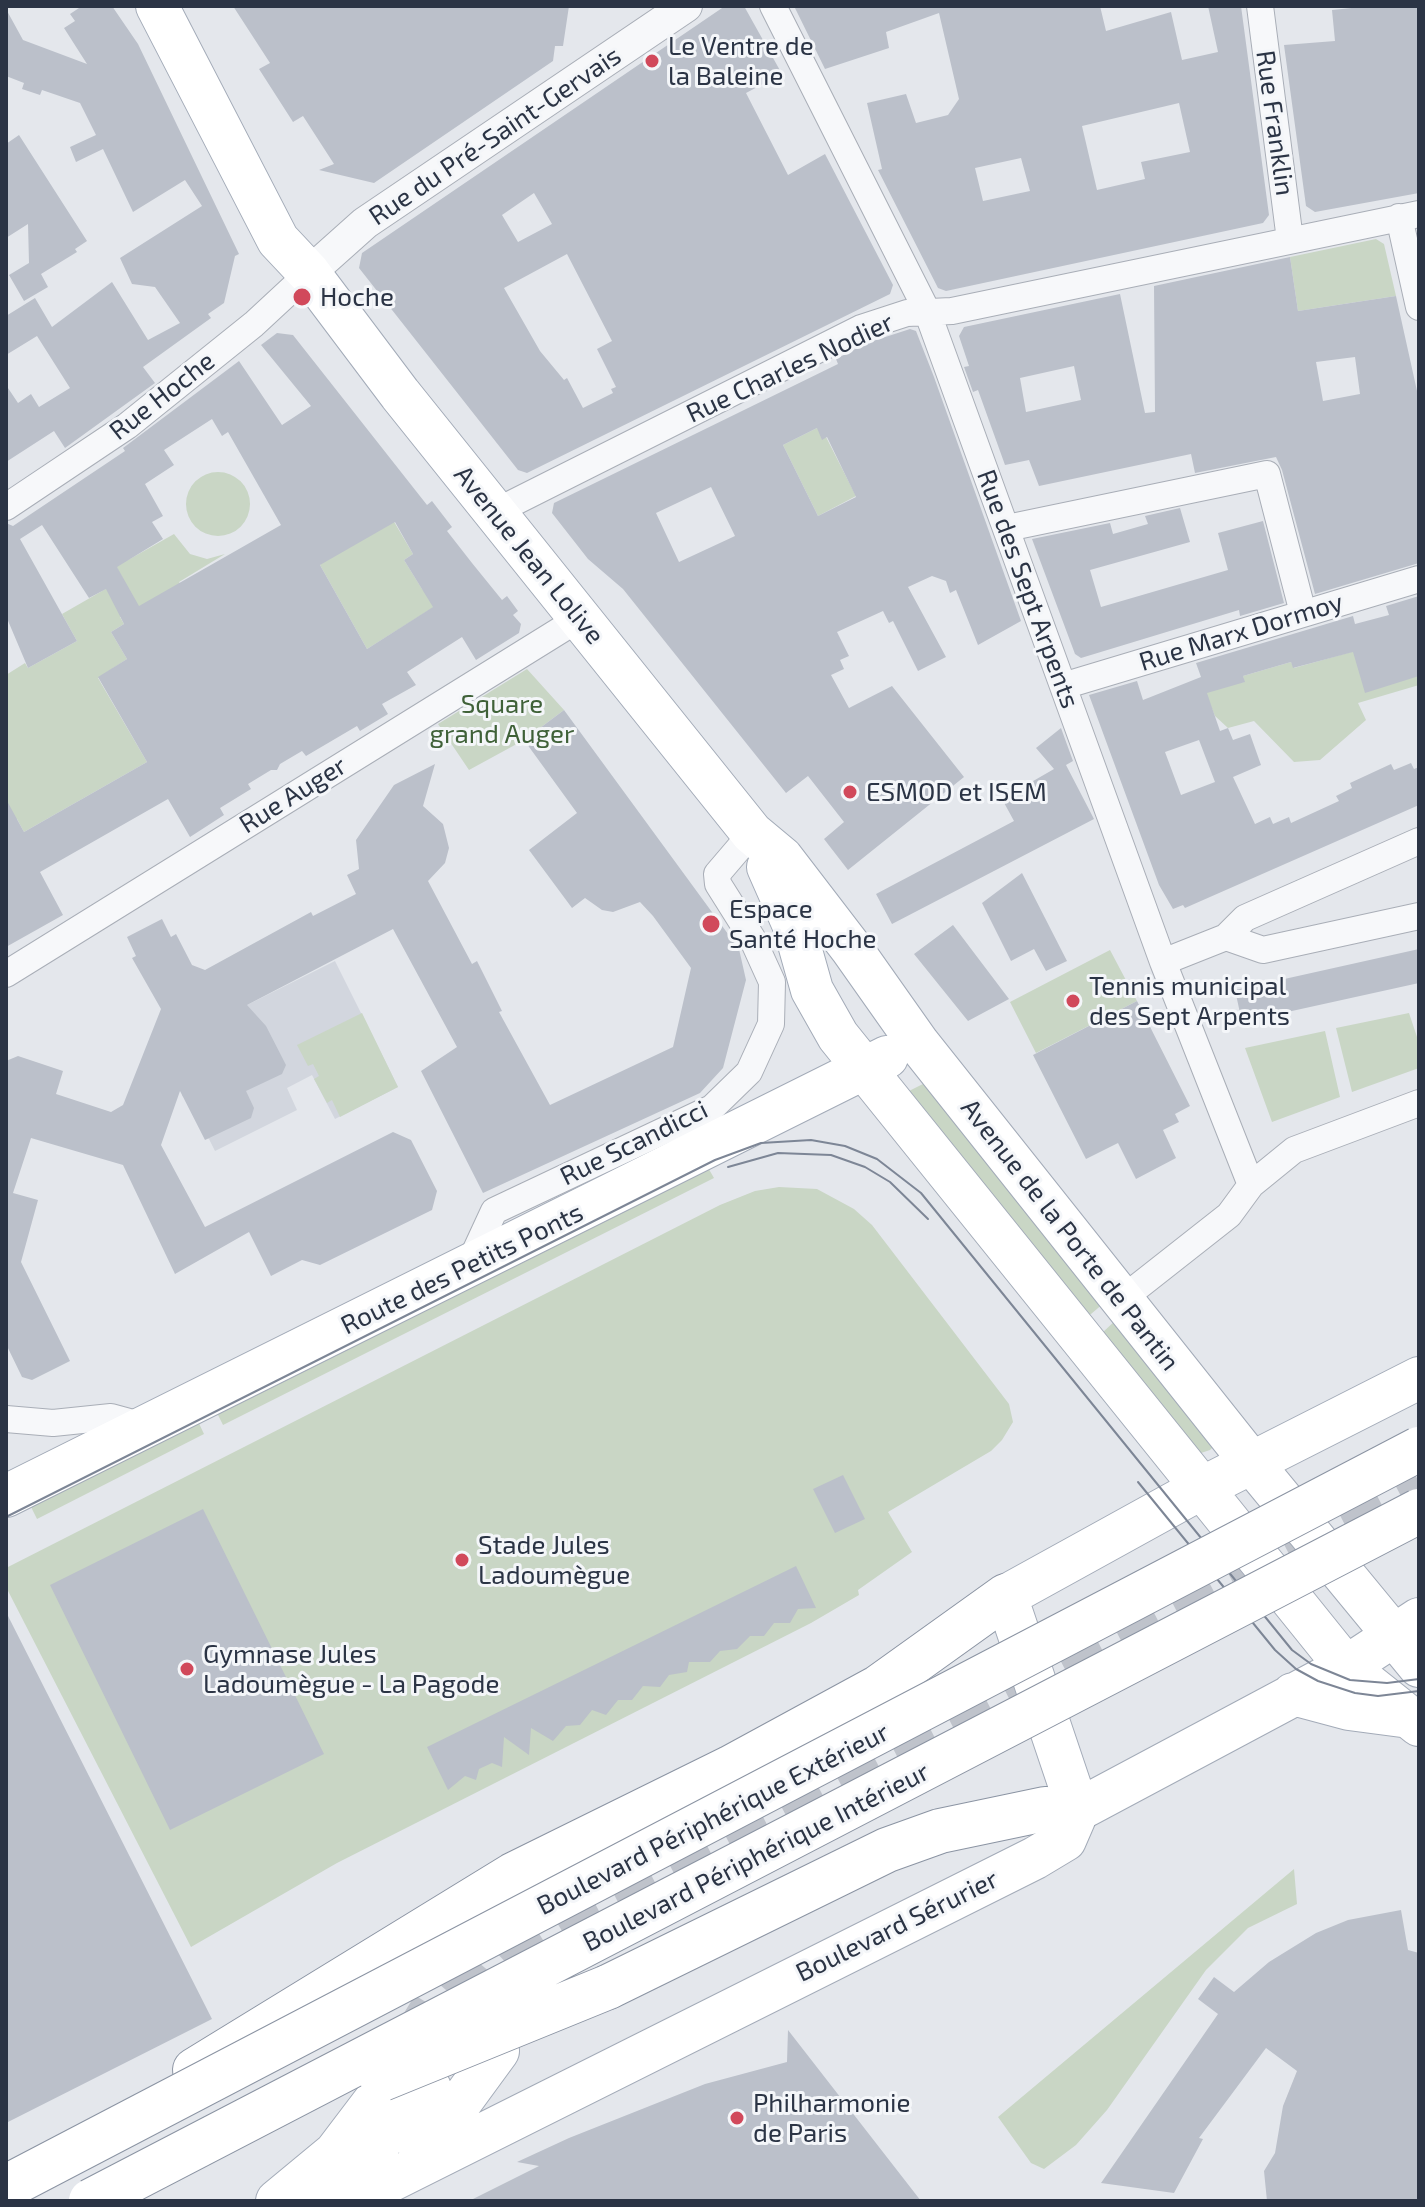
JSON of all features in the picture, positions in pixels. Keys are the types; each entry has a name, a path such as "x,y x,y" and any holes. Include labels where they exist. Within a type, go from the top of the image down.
{"highway":[{"name":"Boulevard Périphérique Extérieur","path":"8,2186 1419,1449"},
{"name":"Boulevard Périphérique Intérieur","path":"91,2201 1419,1511"},
{"path":"124,2126 224,2051 513,1875 730,1768 879,1687 1006,1596"},
{"path":"156,2168 608,1987 887,1850 970,1825 1045,1809 1078,1810"}],"main road":[{"name":"Avenue Jean Lolive","path":"157,6 278,240 309,273 339,317 752,833 782,858 851,948 891,1007"},
{"name":"Avenue Jean Lolive","path":"181,6 298,228 309,273"},
{"name":"Avenue Jean Lolive","path":"752,833 794,926 812,990 832,1027 863,1069"},
{"name":"Avenue de la Porte de Pantin","path":"891,1007 1251,1462 1406,1626 1419,1666"},
{"name":"Route des Petits Ponts","path":"6,1496 918,1043"},
{"path":"863,1069 1346,1667 1415,1722"},
{"path":"1075,1335 1121,1300"},
{"path":"992,1648 1006,1596 1251,1462 1419,1378"},
{"path":"1006,1596 1078,1810 1346,1667 1406,1626"},
{"path":"1293,1694 1415,1722"},
{"name":"Boulevard Sérurier","path":"350,2201 1035,1858 1065,1840 1078,1810"},
{"path":"411,2169 498,2051"},
{"path":"310,2201 366,2157 430,2088"},
{"path":"277,2201 335,2153 376,2099"}],"street":[{"name":"Rue du Pré-Saint-Gervais","path":"309,273 365,223 686,6"},
{"name":"Rue des Sept Arpents","path":"773,6 927,311 1163,962 1251,1185"},
{"name":"Rue Franklin","path":"1266,7 1290,240"},
{"name":"Rue Charles Nodier","path":"495,512 861,328 927,311 952,311 1409,215"},
{"path":"1409,215 1419,307"},
{"name":"Rue Hoche","path":"6,507 127,426 254,324 309,273"},
{"path":"1007,528 1267,474 1303,613"},
{"name":"Rue Marx Dormoy","path":"1063,686 1419,579"},
{"name":"Rue Auger","path":"6,974 580,618"},
{"name":"Rue Scandicci","path":"469,1267 494,1211 712,1108 754,1065 771,1024 772,982 752,938 718,884 717,874 752,833"},
{"path":"1163,962 1226,937 1245,918 1419,841"},
{"path":"1226,937 1263,950 1419,916"},
{"path":"1121,1300 1229,1215 1251,1185 1294,1150 1419,1103"},
{"path":"6,1419 53,1423 111,1417 144,1426"}],"shaded area":[{"path":"335,961 398,1087 335,1119 312,1075 287,1088 297,1110 215,1151 209,1139 203,1136 199,1102 182,1096 195,1058 247,1005"}],"green space":[{"path":"1376,239 1384,244 1396,296 1298,311 1290,257"},
{"path":"821,426 822,439 826,437 856,496 818,516 783,445"},
{"path":"218,472 236,478 244,486 250,504 244,522 236,530 218,536 200,530 192,522 186,504 192,486 200,478"},
{"path":"376,491 413,554 404,560 422,589 442,602 367,649 320,565"},
{"path":"174,534 190,554 207,559 225,554 179,582 186,593 140,606 120,617 124,624 111,632 127,659 98,678 147,762 24,832 17,819 6,820 6,675 25,663 28,668 77,641 62,614 123,579 107,550 128,560"},
{"path":"1419,633 1419,685 1358,703 1366,720 1320,760 1294,762 1254,721 1228,728 1215,716 1204,689 1244,682 1243,676 1291,662 1294,668"},
{"name":"Square grand Auger","path":"527,669 564,710 524,740 469,770 438,724"},
{"name":"Tennis municipal des Sept Arpents","path":"1110,950 1137,1001 1036,1053 1010,1002"},
{"path":"362,1013 398,1087 340,1117 332,1100 327,1103 314,1079 319,1076 313,1064 308,1066 297,1045"},
{"path":"1409,1013 1419,1043 1419,1068 1352,1092 1336,1028"},
{"path":"1325,1031 1340,1097 1272,1122 1245,1048"},
{"path":"929,1081 1104,1303 1091,1314 1087,1316 907,1092"},
{"path":"703,1159 714,1178 223,1425 214,1407"},
{"name":"Stade Jules Ladoumègue","path":"779,1187 817,1189 854,1209 872,1225 1009,1404 1013,1422 1002,1440 991,1451 888,1512 912,1552 858,1590 859,1595 811,1623 337,1863 191,1947 6,1587 6,1568 720,1205 755,1191"},
{"path":"1117,1319 1214,1446 1210,1450 1198,1454 1102,1333"},
{"path":"196,1417 204,1434 37,1519 28,1501"},
{"path":"1294,1869 1297,1904 1248,1928 1206,1970 1107,2110 1076,2145 1044,2169 1031,2163 998,2117"}],"building":[{"path":"82,6 112,6 138,44 239,254 235,256 224,303 208,314 211,318 143,367 155,383 65,448 54,431 6,462 6,385 18,403 31,394 39,407 70,388 37,336 6,355 6,316 35,298 52,327 112,282 148,340 180,323 155,287 132,284 120,258 202,206 185,180 133,212 103,149 76,162 70,147 96,135 80,103 42,90 40,95 22,89 24,83 6,76 6,9 23,40 87,64 64,28 75,21 70,14"},
{"path":"233,6 569,6 563,46 555,46 553,61 374,183 319,170 334,164 303,116 293,122 259,69 270,63"},
{"path":"725,6 744,6 782,74 746,93 788,175 825,154 893,285 890,294 527,473 518,470 359,268 362,253","holes":["534,193 552,224 518,242 502,215","567,254 612,341 597,349 616,387 611,389 613,393 583,408 567,378 564,380 540,351 504,288"]},
{"path":"794,6 1100,6 1106,31 1171,12 1182,60 1218,52 1208,6 1241,6 1269,215 1263,223 946,291 938,288 878,170 882,169 867,103 906,94 916,123 948,115 959,99 939,13 886,32 889,48 825,69","holes":["1179,103 1190,152 1141,162 1145,179 1097,190 1082,126","1021,158 1030,191 983,201 975,168"]},
{"path":"1419,6 1419,193 1315,212 1306,206 1284,45 1335,41 1332,10"},
{"path":"19,135 87,241 75,249 77,252 41,274 48,287 24,301 9,275 29,263 28,224 6,238 6,144"},
{"path":"1290,257 1298,311 1396,296 1419,400 1419,563 1315,594 1276,457 1195,473 1191,454 1039,486 1029,460 1005,465 978,390 973,392 964,367 969,366 959,336 964,327 1120,294 1145,413 1155,412 1154,286","holes":["1355,357 1360,394 1323,401 1316,362","1074,366 1081,400 1026,412 1020,378"]},
{"path":"910,329 916,331 1021,621 978,645 956,590 950,593 946,581 932,576 908,587 946,657 918,671 893,621 889,623 883,611 837,632 849,656 840,660 844,669 831,675 849,708 892,686 964,777 848,870 824,839 844,822 808,776 786,793 623,589 588,559 552,513 554,503 838,364 836,359 867,343","holes":["817,428 822,440 827,437 856,497 818,516 783,445","711,487 735,536 679,562 656,513"]},
{"path":"277,333 293,335 427,505 432,501 452,527 447,531 502,600 507,596 518,611 513,615 521,624 519,633 476,660 462,637 407,672 416,685 382,704 388,714 360,731 357,726 306,756 302,751 280,764 277,770 271,770 248,784 251,789 220,808 224,815 190,837 168,799 40,872 63,915 6,947 6,799 24,832 147,762 98,677 127,659 111,632 124,624 106,589 89,598 42,525 20,539 77,641 28,668 6,616 6,523 13,526 125,451 123,448 239,361 282,425 311,406 261,345","holes":["212,419 222,436 228,432 281,525 139,606 117,567 163,539 152,522 163,516 145,484 174,465 164,450","395,522 413,554 404,560 433,607 367,649 320,565"]},
{"path":"1180,508 1190,542 1090,570 1101,607 1228,570 1218,533 1263,521 1284,603 1240,616 1239,610 1081,658 1075,654 1032,539 1110,523 1113,534 1148,524 1145,516"},
{"path":"1419,596 1419,676 1365,693 1353,652 1293,668 1291,662 1243,676 1245,682 1207,693 1220,731 1228,728 1233,740 1250,734 1261,765 1233,777 1255,824 1270,817 1273,824 1289,817 1291,823 1339,801 1336,796 1352,788 1350,783 1391,764 1394,770 1411,763 1414,769 1419,767 1419,805 1185,908 1183,905 1173,909 1159,885 1089,695 1137,681 1143,700 1201,677 1196,663 1353,616 1355,624 1389,615 1386,606","holes":["1199,740 1215,782 1181,795 1165,752"]},
{"path":"564,710 739,949 746,980 723,1068 700,1093 483,1193 421,1071 457,1047 393,929 247,1005 266,1026 286,1065 282,1074 246,1091 254,1108 251,1118 205,1140 180,1091 161,1145 205,1227 393,1132 411,1140 437,1191 432,1210 320,1265 302,1260 271,1276 249,1232 175,1274 123,1165 31,1138 13,1193 38,1200 21,1262 70,1361 32,1380 22,1377 6,1344 6,1061 18,1056 63,1071 56,1094 111,1112 123,1105 161,1009 132,958 136,956 127,937 162,919 171,937 176,934 192,965 205,970 311,912 313,916 356,894 347,875 359,869 356,840 394,785 435,764 423,806 443,824 449,848 445,863 428,881 472,964 477,961 502,1011 499,1012 550,1105 673,1047 691,968 653,916 640,902 613,912 602,910 585,898 572,908 529,850 577,813 524,740"},
{"path":"1061,728 1073,761 1066,765 1094,819 892,924 876,894 1014,821 1002,799 1054,769 1036,748"},
{"path":"1022,873 1067,961 1046,971 1034,949 1011,961 982,903"},
{"path":"953,925 1009,999 968,1021 914,954"},
{"path":"1419,949 1419,983 1242,1022 1235,990"},
{"path":"1137,1001 1190,1106 1175,1114 1179,1122 1163,1130 1176,1158 1136,1179 1118,1143 1086,1159 1033,1055"},
{"path":"843,1475 865,1519 835,1533 813,1489"},
{"name":"Gymnase Jules Ladoumègue - La Pagode","path":"203,1509 324,1754 170,1830 50,1585"},
{"path":"796,1566 816,1608 798,1609 790,1623 774,1623 764,1636 750,1636 737,1649 720,1651 710,1662 689,1662 687,1672 669,1675 660,1687 643,1686 632,1700 618,1700 606,1715 592,1710 580,1725 566,1726 553,1741 531,1728 529,1755 504,1737 502,1767 492,1763 479,1769 476,1780 465,1776 448,1790 427,1747"},
{"path":"6,1612 212,2019 6,2123"},
{"path":"1401,1910 1408,1950 1419,1953 1419,2201 1267,2201 1264,2171 1275,2153 1283,2106 1297,2071 1266,2048 1199,2138 1203,2139 1174,2193 1101,2183 1218,2014 1198,1999 1214,1977 1234,1992 1269,1962 1316,1933 1348,1920"},
{"name":"Philharmonie de Paris","path":"788,2030 921,2201 469,2201 539,2166 517,2162 569,2138 705,2084 787,2062"}],"tunnel":[{"path":"513,1970 538,1946 597,1910 1419,1482"},
{"path":"411,2042 437,1999 491,1936"}],"tram line":[{"path":"6,1517 715,1160 761,1143 811,1140 845,1146 877,1159 921,1193 1292,1650 1311,1664 1350,1680 1387,1683 1419,1679"},
{"path":"728,1167 778,1153 831,1155 865,1167 890,1182 928,1219"},
{"path":"1138,1482 1275,1650 1296,1669 1318,1681 1355,1693 1378,1696 1419,1691"}],"place":[{"name":"Le Ventre de la Baleine","path":"652,61"},
{"name":"Hoche","path":"302,297"},
{"name":"ESMOD et ISEM","path":"850,792"},
{"name":"Espace Santé Hoche","path":"711,924"},
{"name":"Tennis municipal des Sept Arpents","path":"1073,1001"},
{"name":"Stade Jules Ladoumègue","path":"462,1560"},
{"name":"Gymnase Jules Ladoumègue - La Pagode","path":"187,1669"},
{"name":"Philharmonie de Paris","path":"737,2118"}]}
